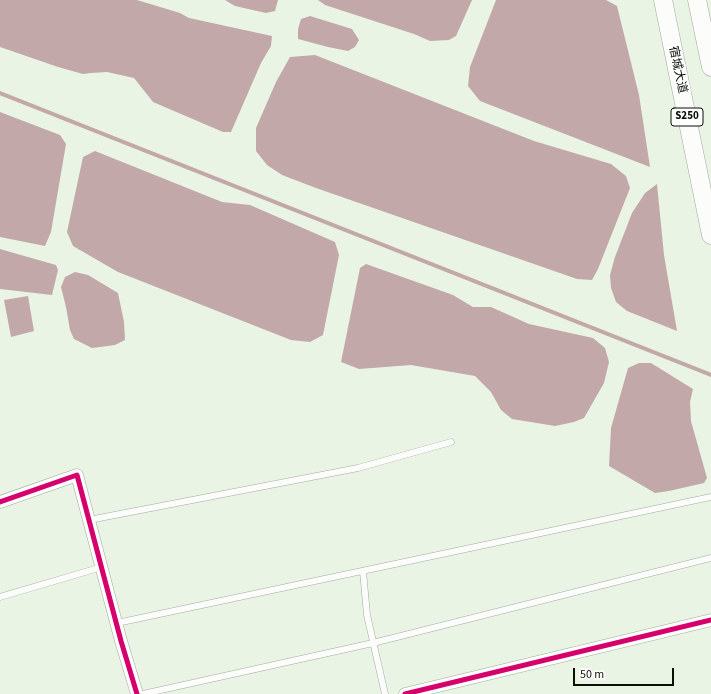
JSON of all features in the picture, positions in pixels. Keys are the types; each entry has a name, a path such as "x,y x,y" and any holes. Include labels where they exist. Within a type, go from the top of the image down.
{"main road":[{"name":"宿城大道","path":"663,0 711,235"},
{"path":"698,0 711,67"}],"street":[{"path":"0,502 77,475 116,623 137,694"},
{"path":"405,694 711,620"}],"lane":[{"path":"89,520 358,468 451,442"},
{"path":"116,623 711,497"},
{"path":"143,694 373,643 711,558"},
{"path":"0,597 102,567"},
{"path":"363,571 367,615 385,694"}],"shaded area":[{"path":"0,0 137,0 180,13 189,18 272,36 271,46 261,63 231,132 223,132 153,102 134,78 107,72 83,74 0,47"},
{"path":"225,0 278,0 275,11 266,13 235,6"},
{"path":"318,0 472,0 456,36 449,40 430,41 414,34 325,5"},
{"path":"496,0 606,0 617,6 639,95 650,167 480,101 468,86 470,67"},
{"path":"310,16 352,29 359,40 355,47 348,51 298,39 298,29 301,19"},
{"path":"315,55 534,141 611,164 626,176 630,188 598,269 592,280 577,279 316,188 282,175 267,165 256,151 256,128 276,82 290,57"},
{"path":"0,112 60,135 66,144 51,232 45,246 0,237"},
{"path":"95,151 222,202 250,205 335,242 339,255 323,335 310,342 291,340 118,272 73,246 67,232 83,157"},
{"path":"657,184 664,255 677,331 627,311 616,302 611,288 610,275 615,257 632,213 645,193"},
{"path":"0,249 56,265 58,270 52,295 0,289"},
{"path":"366,264 453,295 473,307 491,307 529,324 593,338 605,348 609,362 604,383 584,418 555,426 512,419 501,410 491,392 475,376 411,365 359,369 341,362 360,268"},
{"path":"75,272 88,275 118,293 124,322 125,340 115,345 92,348 74,339 70,330 61,287 65,277"},
{"path":"28,296 34,331 11,337 4,300"},
{"path":"639,363 651,363 693,389 690,402 691,421 707,478 704,483 655,493 609,466 611,428 628,368"}],"waterway":[{"path":"0,93 711,375"}],"cycle path":[{"path":"0,502 77,475 121,641 137,694"},
{"path":"405,694 711,620"}]}
